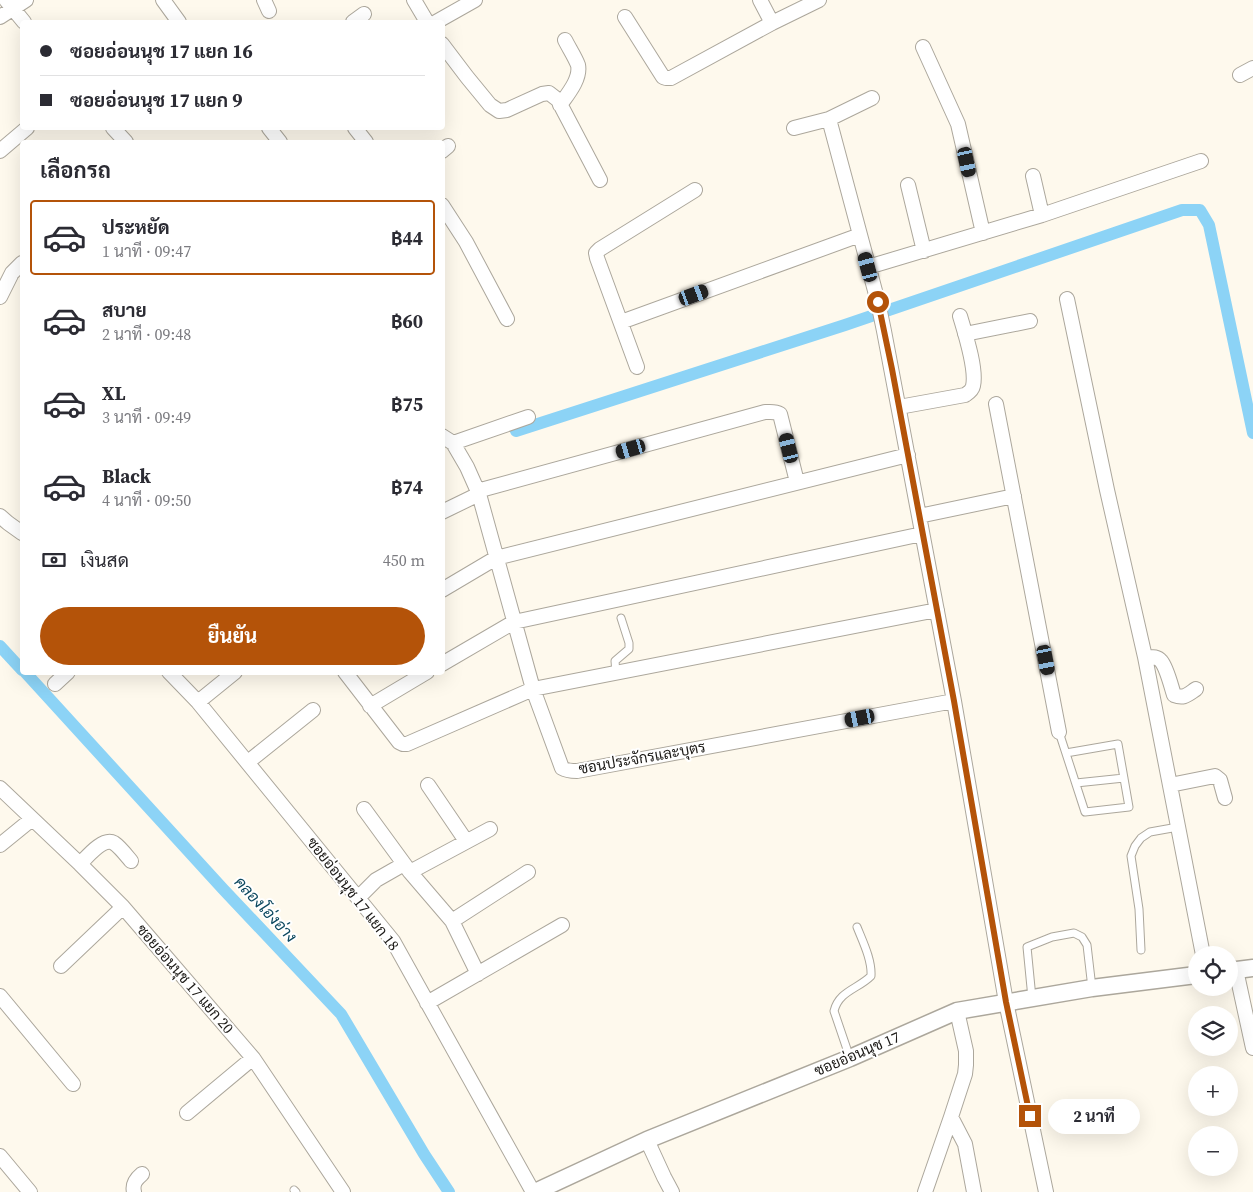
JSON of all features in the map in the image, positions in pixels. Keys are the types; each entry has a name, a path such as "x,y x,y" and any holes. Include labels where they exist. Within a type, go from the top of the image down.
{"street":[{"path":"0,17 9,4 26,0"},
{"path":"163,0 178,20"},
{"path":"414,0 426,20"},
{"path":"440,20 475,0"},
{"path":"760,0 772,23"},
{"path":"625,17 663,76 671,78 772,23 819,0"},
{"path":"9,4 22,20"},
{"path":"560,105 576,80 578,67 565,40"},
{"path":"923,47 958,124 983,233"},
{"path":"445,48 490,105 499,111 507,110 542,94 549,93 558,100 600,180"},
{"path":"1240,75 1253,68"},
{"path":"794,128 829,119 872,98"},
{"path":"829,119 884,331 954,701 1006,1002 1046,1192"},
{"path":"0,151 25,130"},
{"path":"115,130 124,140"},
{"path":"271,130 278,140"},
{"path":"357,130 364,140"},
{"path":"868,267 1042,215 1200,161"},
{"path":"1033,176 1042,215"},
{"path":"908,185 924,251"},
{"path":"637,367 596,253 695,190"},
{"path":"445,210 466,242 507,319"},
{"path":"621,322 860,234"},
{"path":"0,297 12,273 20,265"},
{"path":"1067,299 1107,490 1145,657 1201,946"},
{"path":"899,407 965,395 971,390 973,386 973,367 960,316"},
{"path":"965,334 1030,321"},
{"path":"996,404 1059,732"},
{"path":"445,510 478,492 765,412 777,412 780,414 798,482"},
{"path":"448,440 528,417"},
{"name":"ซอนประจักรและบุตร","path":"448,440 467,467 478,492 533,689 562,768 565,770 572,771 954,701"},
{"path":"445,588 496,558 908,455"},
{"path":"919,516 1014,496"},
{"path":"0,516 20,531"},
{"path":"445,662 514,622 922,534"},
{"path":"347,675 399,742 407,744 533,689 937,610"},
{"path":"1145,657 1155,657 1161,661 1174,696 1184,697 1196,689"},
{"path":"56,684 65,675"},
{"name":"ซอยอ่อนนุช 17 แยก 18","path":"171,675 198,702 393,941 534,1192"},
{"path":"198,702 231,675"},
{"path":"370,706 422,675"},
{"path":"248,762 313,710"},
{"path":"1170,785 1215,776 1220,780 1225,798"},
{"path":"428,785 466,841"},
{"name":"ซอยอ่อนนุช 17 แยก 20","path":"0,788 123,906 253,1058 343,1192"},
{"path":"364,809 407,868 452,921 478,974"},
{"path":"0,845 32,818"},
{"path":"358,898 376,880 407,868 490,829"},
{"path":"80,864 105,842 115,844 131,861"},
{"path":"452,921 528,872"},
{"path":"61,966 123,906"},
{"path":"427,1003 562,925"},
{"path":"1238,970 1253,968"},
{"name":"ซอยอ่อนนุช 17","path":"534,1192 647,1140 850,1058 957,1011 1092,988 1188,976"},
{"path":"1238,990 1253,1048"},
{"path":"0,996 73,1084"},
{"path":"926,1192 965,1074 966,1051 957,1011"},
{"path":"187,1113 253,1058"},
{"path":"951,1117 965,1144 974,1192"},
{"path":"647,1140 672,1192"},
{"path":"2,1163 30,1192"},
{"path":"134,1192 135,1180 142,1174"}],"lane":[{"path":"616,672 615,661 627,651 629,643 621,618"},
{"path":"1059,732 1085,812 1128,807 1118,744 1066,753"},
{"path":"1076,783 1124,778"},
{"path":"1141,950 1139,909 1131,856 1141,838 1150,832 1178,827"},
{"path":"850,1058 834,1011 836,1004 844,994 871,976 872,971 857,927"},
{"path":"1032,998 1027,946 1067,934 1074,933 1082,937 1088,946 1092,988"}],"waterway":[{"path":"516,431 845,325 1182,210 1200,210 1209,225 1253,433"},
{"name":"คลองโอ่งอ่าง","path":"0,646 20,668"},
{"name":"คลองโอ่งอ่าง","path":"28,675 223,889 341,1014 424,1154 449,1192"}],"route":[{"path":"878,302 954,701 1006,1002 1030,1116"}]}
